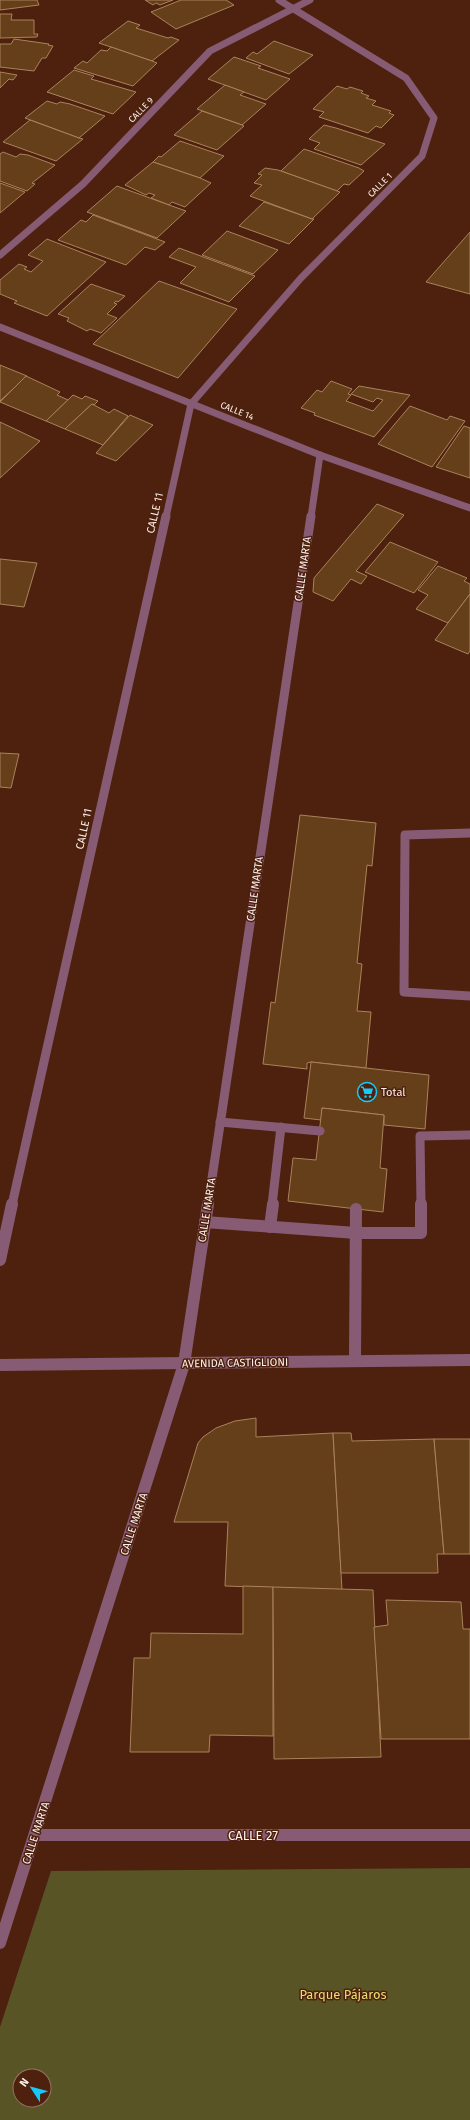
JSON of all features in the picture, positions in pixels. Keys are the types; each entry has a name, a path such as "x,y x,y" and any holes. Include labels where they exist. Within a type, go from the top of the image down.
{"street":[{"name":"CALLE 1","path":"191,404 301,278 422,156 434,118 406,78 280,0"},
{"name":"CALLE 9","path":"0,255 83,184 210,51 310,0"},
{"name":"CALLE 14","path":"0,327 320,455 470,508"},
{"name":"CALLE 11","path":"0,1260 191,404"},
{"name":"CALLE MARTA","path":"0,1943 184,1364 320,455"},
{"path":"470,833 405,835 404,992 470,996"},
{"path":"220,1122 320,1132"},
{"path":"270,1227 281,1127"},
{"path":"205,1222 356,1233 421,1233 420,1136 470,1135"},
{"path":"355,1361 356,1209"},
{"name":"AVENIDA CASTIGLIONI","path":"0,1365 470,1360"},
{"name":"CALLE 27","path":"35,1835 470,1835"}],"green space":[{"name":"Parque Pájaros","path":"470,1868 470,2120 0,2120 0,2027 51,1871"}],"building":[{"path":"0,0 37,0 39,5 0,10"},
{"path":"145,0 173,0 160,5 156,3 153,5"},
{"path":"181,0 226,0 234,5 176,29 151,12"},
{"path":"0,14 12,14 11,20 34,20 34,34 38,34 37,37 0,38"},
{"path":"128,21 140,25 136,28 179,40 152,61 99,43"},
{"path":"14,39 49,44 48,45 53,46 46,58 42,58 34,71 0,67 0,44 11,44"},
{"path":"274,41 313,55 289,74 246,58 253,52 257,54"},
{"path":"111,47 157,63 133,86 74,68 83,61 87,63 101,50 107,51"},
{"path":"234,57 261,66 258,68 290,79 266,100 208,79"},
{"path":"74,70 94,76 91,79 136,92 113,114 47,92"},
{"path":"0,72 17,75 13,80 9,79 0,88"},
{"path":"225,85 244,92 240,95 266,104 242,125 197,109"},
{"path":"337,86 347,89 350,87 363,91 361,93 369,96 366,98 376,101 372,105 391,111 389,113 394,115 381,128 376,126 368,133 319,117 324,112 313,109"},
{"path":"47,101 57,104 60,102 70,104 105,116 79,138 25,118"},
{"path":"202,111 244,126 217,150 174,135"},
{"path":"30,120 83,139 56,161 3,142"},
{"path":"324,125 385,144 361,165 314,149 320,143 309,139"},
{"path":"180,141 224,156 200,178 153,162"},
{"path":"304,149 364,171 349,185 344,184 337,191 281,171"},
{"path":"3,152 16,157 20,154 28,155 55,165 32,183 35,184 27,191 0,181 0,154"},
{"path":"153,162 211,183 185,207 172,202 169,205 151,198 155,195 149,193 146,195 125,185"},
{"path":"265,168 278,170 340,192 312,219 250,196 262,185 254,183 262,175 258,174"},
{"path":"0,183 25,192 0,213"},
{"path":"117,186 186,211 157,238 87,212"},
{"path":"264,202 314,219 289,244 239,226"},
{"path":"93,215 165,242 155,250 145,247 126,265 58,240 81,220 86,222"},
{"path":"227,231 278,250 253,274 202,255"},
{"path":"470,232 470,294 426,282"},
{"path":"47,239 106,262 47,316 14,303 17,301 0,294 0,280 19,264 27,267 24,269 31,272 43,261 28,255"},
{"path":"179,248 255,276 229,302 180,283 196,267 169,257"},
{"path":"159,281 237,309 178,378 93,344"},
{"path":"91,284 125,296 118,302 116,301 114,303 117,304 107,314 117,318 101,333 90,329 87,331 67,321 69,318 58,314"},
{"path":"0,365 27,376 0,401"},
{"path":"26,376 60,392 57,395 68,400 46,421 0,402"},
{"path":"331,381 352,389 348,394 351,395 346,401 373,411 383,400 377,398 373,402 351,394 359,386 410,395 374,437 314,415 315,413 301,408 317,390 322,392"},
{"path":"73,395 82,399 85,396 98,401 94,405 92,404 65,429 46,421"},
{"path":"92,404 109,413 114,409 128,416 103,445 65,429"},
{"path":"410,406 447,420 450,416 465,421 432,467 378,444"},
{"path":"130,415 153,425 116,461 96,453"},
{"path":"0,422 40,441 0,478"},
{"path":"464,426 470,428 470,478 436,467"},
{"path":"377,504 404,515 356,571 367,576 361,584 351,579 333,601 313,592 314,578"},
{"path":"390,542 438,562 414,593 365,572"},
{"path":"0,559 37,563 24,607 0,604"},
{"path":"438,566 467,578 464,581 470,584 470,594 448,623 416,609 428,595 418,590"},
{"path":"470,594 470,651 468,654 435,640"},
{"path":"0,753 19,754 11,788 0,787"},
{"path":"300,815 376,823 372,866 367,865 357,963 362,964 357,1011 371,1012 366,1068 311,1062 307,1063 307,1069 263,1064 271,1002 275,1003"},
{"name":"Total","path":"311,1062 429,1075 425,1129 384,1125 384,1115 322,1108 321,1120 304,1118"},
{"path":"322,1108 384,1115 380,1168 387,1169 383,1212 288,1201 293,1158 316,1160"},
{"path":"256,1418 256,1437 333,1433 342,1590 225,1586 228,1522 174,1522 198,1443 203,1437 216,1428 235,1421"},
{"path":"333,1433 351,1433 352,1441 434,1439 444,1554 437,1554 438,1573 341,1573"},
{"path":"434,1439 470,1439 470,1554 444,1554"},
{"path":"243,1586 273,1587 273,1736 210,1735 209,1752 130,1752 134,1658 150,1658 151,1633 243,1634"},
{"path":"273,1587 373,1590 381,1757 274,1759"},
{"path":"386,1600 461,1602 463,1629 470,1629 470,1739 381,1739 374,1627 388,1625"}],"place":[{"name":"Total","path":"367,1092"}]}
